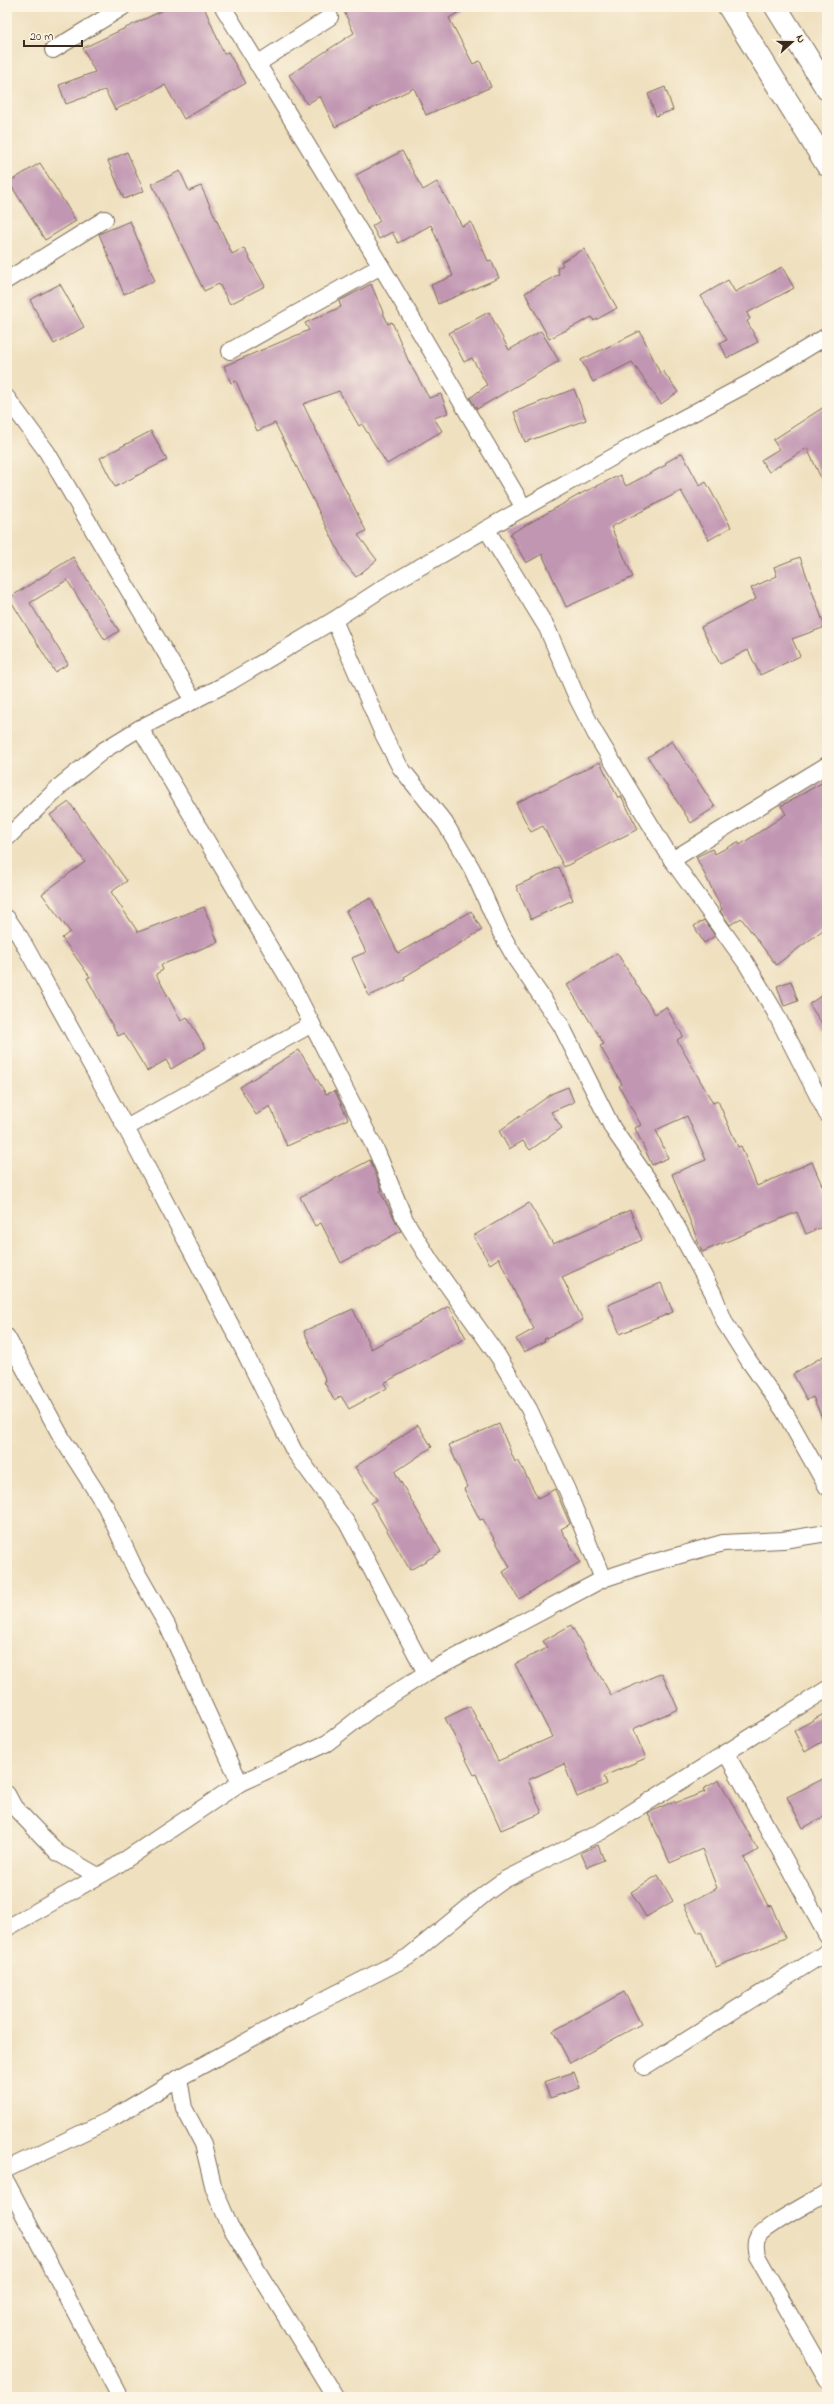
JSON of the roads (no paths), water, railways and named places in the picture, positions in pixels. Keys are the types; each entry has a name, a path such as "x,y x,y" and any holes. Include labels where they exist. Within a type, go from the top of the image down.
{"main road":[{"path":"728,7 827,165"},
{"path":"776,7 827,89"}],"street":[{"path":"53,50 123,7"},
{"path":"223,7 381,266 524,508"},
{"path":"257,64 330,17"},
{"path":"7,280 105,219"},
{"path":"230,351 381,266"},
{"path":"7,838 60,786 98,755 140,728 228,683 334,620 383,588 641,441 751,382 827,336"},
{"path":"7,398 47,452 194,701"},
{"path":"487,530 547,628 578,700 595,733 672,860 746,963 776,1012 827,1114"},
{"path":"334,620 383,734 400,767 427,799 472,869 501,933 517,961 543,996 570,1042 613,1129 663,1202 713,1293 725,1323 749,1361 788,1417 827,1487"},
{"path":"140,728 292,985 378,1152 393,1195 405,1220 431,1262 498,1356 529,1409 567,1490 603,1579"},
{"path":"672,860 827,765"},
{"path":"7,918 20,937 126,1128 234,1331 294,1451 347,1523 426,1673"},
{"path":"126,1128 312,1024"},
{"path":"7,1338 62,1440 106,1507 135,1569 167,1625 240,1783"},
{"path":"7,1928 98,1876 240,1783 328,1744 376,1705 426,1673 603,1579 648,1564 723,1543 783,1540 827,1533"},
{"path":"7,2169 111,2119 179,2078 408,1957 504,1880 602,1831 827,1689"},
{"path":"726,1753 827,1936"},
{"path":"7,1794 14,1807 58,1853 98,1876"},
{"path":"644,2066 827,1952"},
{"path":"179,2078 184,2108 203,2144 214,2189 230,2226 335,2397"},
{"path":"7,2183 120,2397"},
{"path":"827,2192 771,2227 759,2236 756,2244 758,2256 827,2379"}]}
